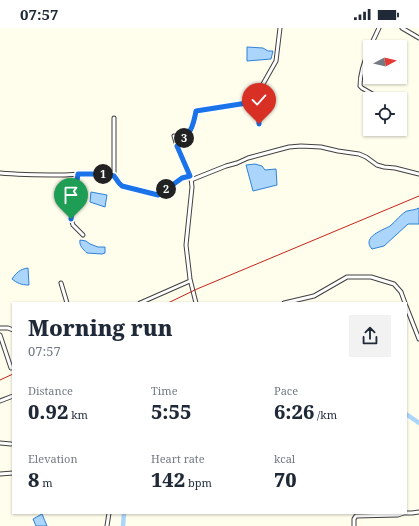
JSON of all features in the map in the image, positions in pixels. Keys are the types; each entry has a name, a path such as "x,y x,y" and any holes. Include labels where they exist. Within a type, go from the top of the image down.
{"street":[{"path":"259,124 258,102 263,84 276,61 280,28"},
{"path":"373,40 379,28"},
{"path":"402,28 419,38"},
{"path":"363,68 360,86 369,92"},
{"path":"177,146 188,135 194,121 196,111 258,102"},
{"path":"114,118 114,176 122,186 158,195 182,178 190,178 248,158 289,147 301,146 321,147 359,154 377,165 419,174"},
{"path":"174,136 192,187 186,239 190,281 196,302"},
{"path":"0,172 40,175 103,174 114,176"},
{"path":"78,174 71,219 73,225 83,235"},
{"path":"288,302 314,296 347,277 371,277 394,284 401,292 405,302"},
{"path":"142,302 190,281"},
{"path":"61,283 67,302"},
{"path":"407,309 419,339"},
{"path":"0,328 12,330"},
{"path":"0,335 11,368"},
{"path":"0,401 12,396"},
{"path":"0,443 11,444"},
{"path":"0,474 12,473"},
{"path":"407,513 419,512"},
{"path":"107,526 109,514"},
{"path":"354,514 354,526"},
{"path":"355,517 402,514"}],"water":[{"path":"247,47 263,48 268,51 273,51 271,59 247,61"},
{"path":"255,164 262,166 265,170 276,169 277,185 253,191 246,165"},
{"path":"91,192 107,195 105,207 90,202"},
{"path":"419,208 419,224 408,224 384,246 372,249 369,245 369,241 374,234 390,226 405,212"},
{"path":"80,240 86,241 98,247 105,247 105,253 87,253 81,246"},
{"path":"28,268 29,285 19,284 12,279 18,272"},
{"path":"42,514 47,526 36,526 33,519"}],"waterway":[{"path":"407,415 419,423"},
{"path":"123,526 124,514"}],"railway":[{"path":"170,302 197,289 419,196"},
{"path":"0,380 12,374"}],"route":[{"path":"71,219 78,174 103,174 114,176 122,186 158,195 182,178 190,176 177,146 188,135 194,121 196,111 258,102 259,124"}]}
